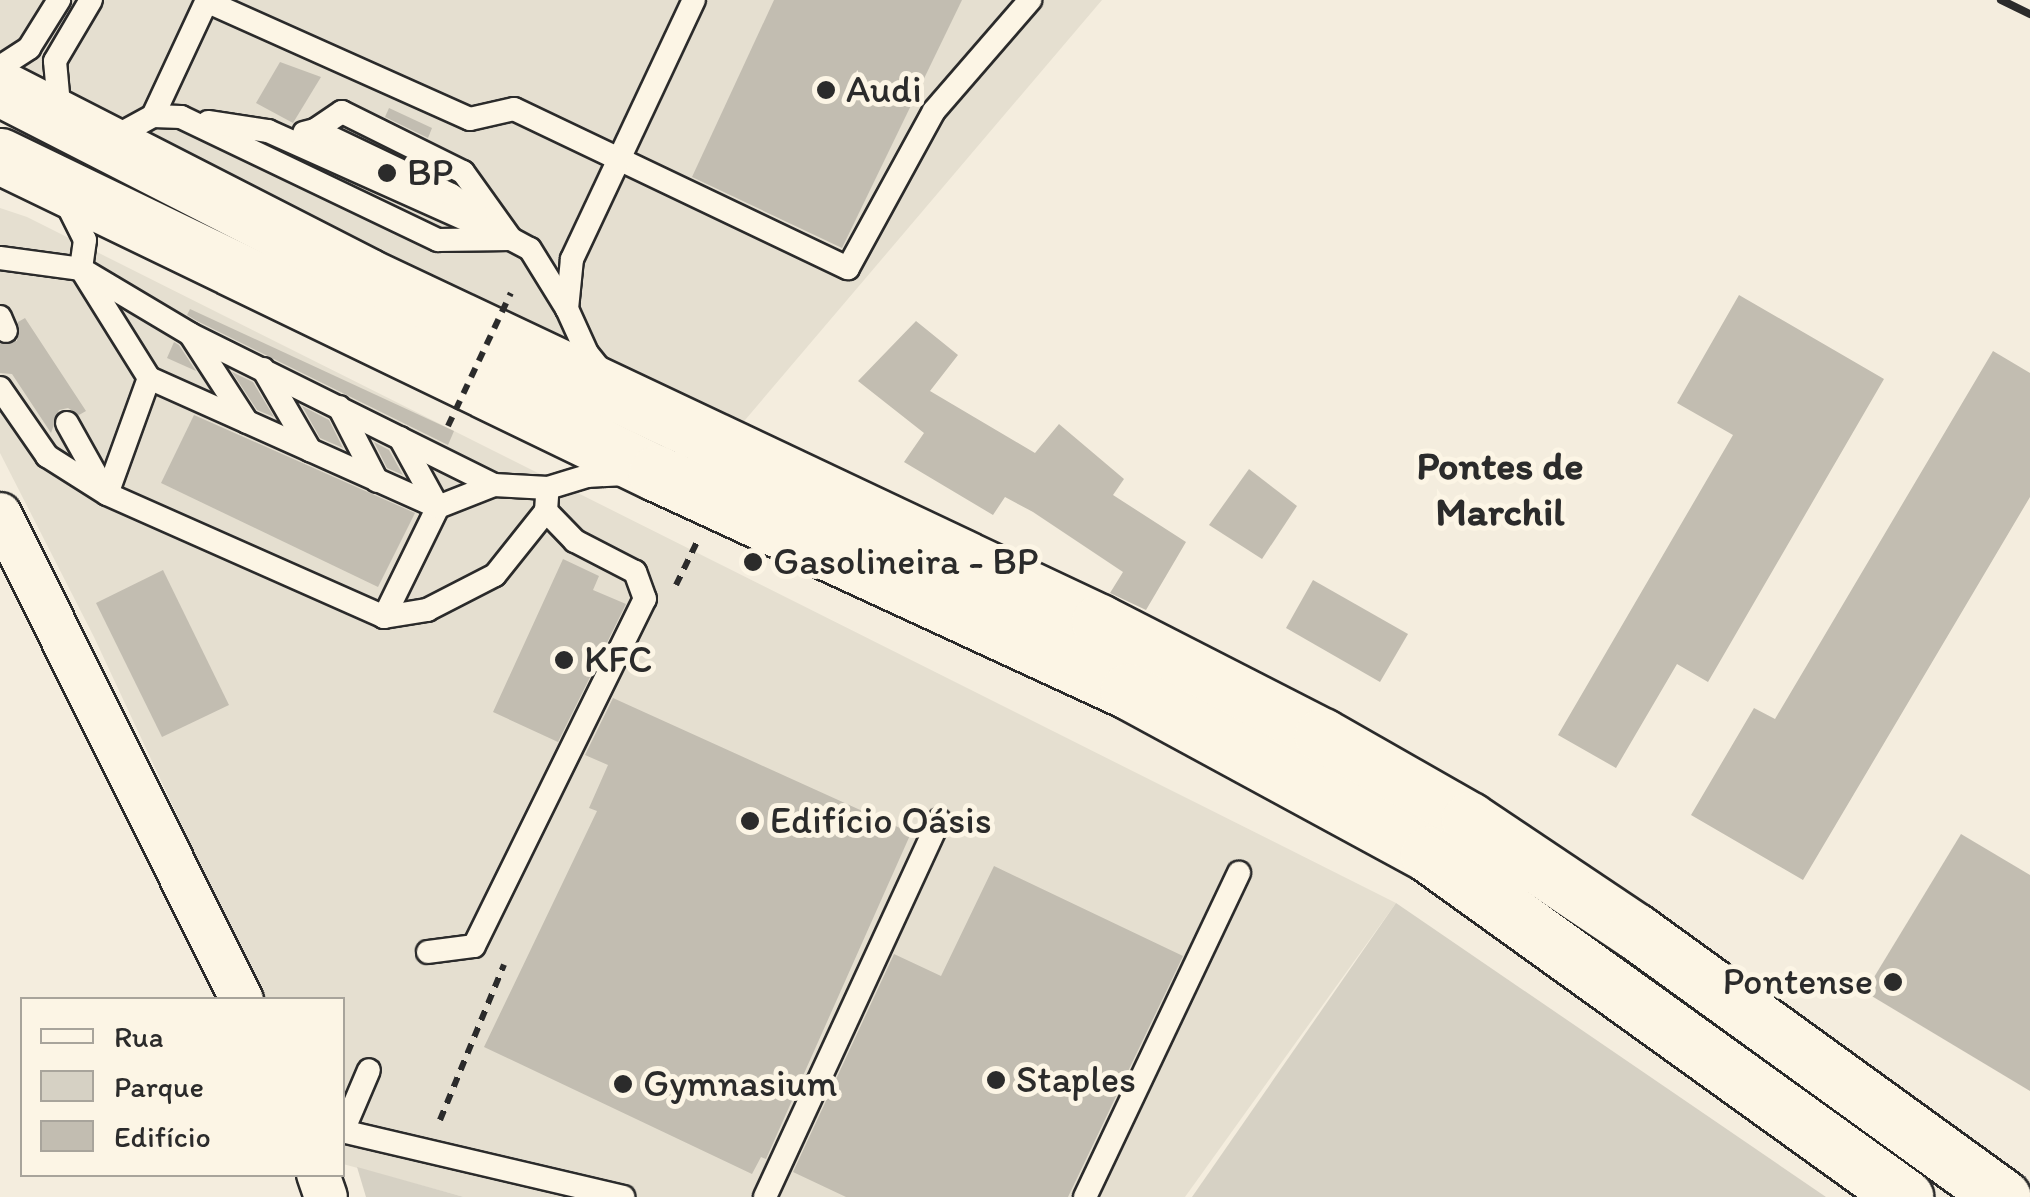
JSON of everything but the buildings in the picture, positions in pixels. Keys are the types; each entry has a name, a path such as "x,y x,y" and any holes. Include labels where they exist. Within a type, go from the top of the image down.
{"main road":[{"path":"0,88 367,276 1100,622 1322,736 1469,820 1634,931 2003,1197"},
{"path":"0,156 656,473 1128,691 1428,854 1905,1197"}],"street":[{"path":"0,190 58,184"},
{"path":"0,514 241,997"}],"lane":[{"path":"0,67 30,48 59,0"},
{"path":"91,0 55,61 82,130 128,134 153,116 207,1 470,119 514,110 848,268 934,111 1030,0"},
{"path":"566,308 572,259 694,0"},
{"path":"153,116 268,131 530,249 566,308 587,353 620,396"},
{"path":"181,117 438,240 511,239"},
{"path":"284,139 315,130 451,195 511,239"},
{"path":"58,184 85,240 81,269 149,378 438,508"},
{"path":"0,258 81,269 190,334 494,484 547,500 576,541 635,572 645,598 474,946 428,952"},
{"path":"190,334 248,422"},
{"path":"262,369 310,450"},
{"path":"107,494 149,378"},
{"path":"0,388 47,456 107,494 384,617 427,610 494,575 547,500 588,476 656,473"},
{"path":"338,406 377,481"},
{"path":"67,423 107,494"},
{"path":"400,438 438,508"},
{"path":"384,617 438,508 494,484"},
{"path":"764,1197 939,820"},
{"path":"1085,1197 1239,873"},
{"path":"345,1126 369,1070"},
{"path":"345,1131 623,1197"}],"path":[{"path":"448,426 511,293"}],"shaded area":[{"path":"0,0 1102,0 740,426 0,64"},
{"path":"0,208 27,217 1396,903 1185,1197 464,1197 345,1165 345,997 262,997 94,637 0,453"}],"green space":[{"path":"1396,903 1826,1197 1192,1197"},
{"path":"357,1167 464,1197 366,1197"}],"railway":[{"path":"2001,0 2030,14"}],"place":[{"name":"Audi","path":"826,90"},
{"name":"BP","path":"387,173"},
{"name":"Gasolineira - BP","path":"753,562"},
{"name":"KFC","path":"564,660"},
{"name":"Edifício Oásis","path":"750,821"},
{"name":"Pontense","path":"1893,982"},
{"name":"Staples","path":"996,1080"},
{"name":"Gymnasium","path":"623,1084"}],"district":[{"name":"Pontes de Marchil","path":"1500,488"}]}
